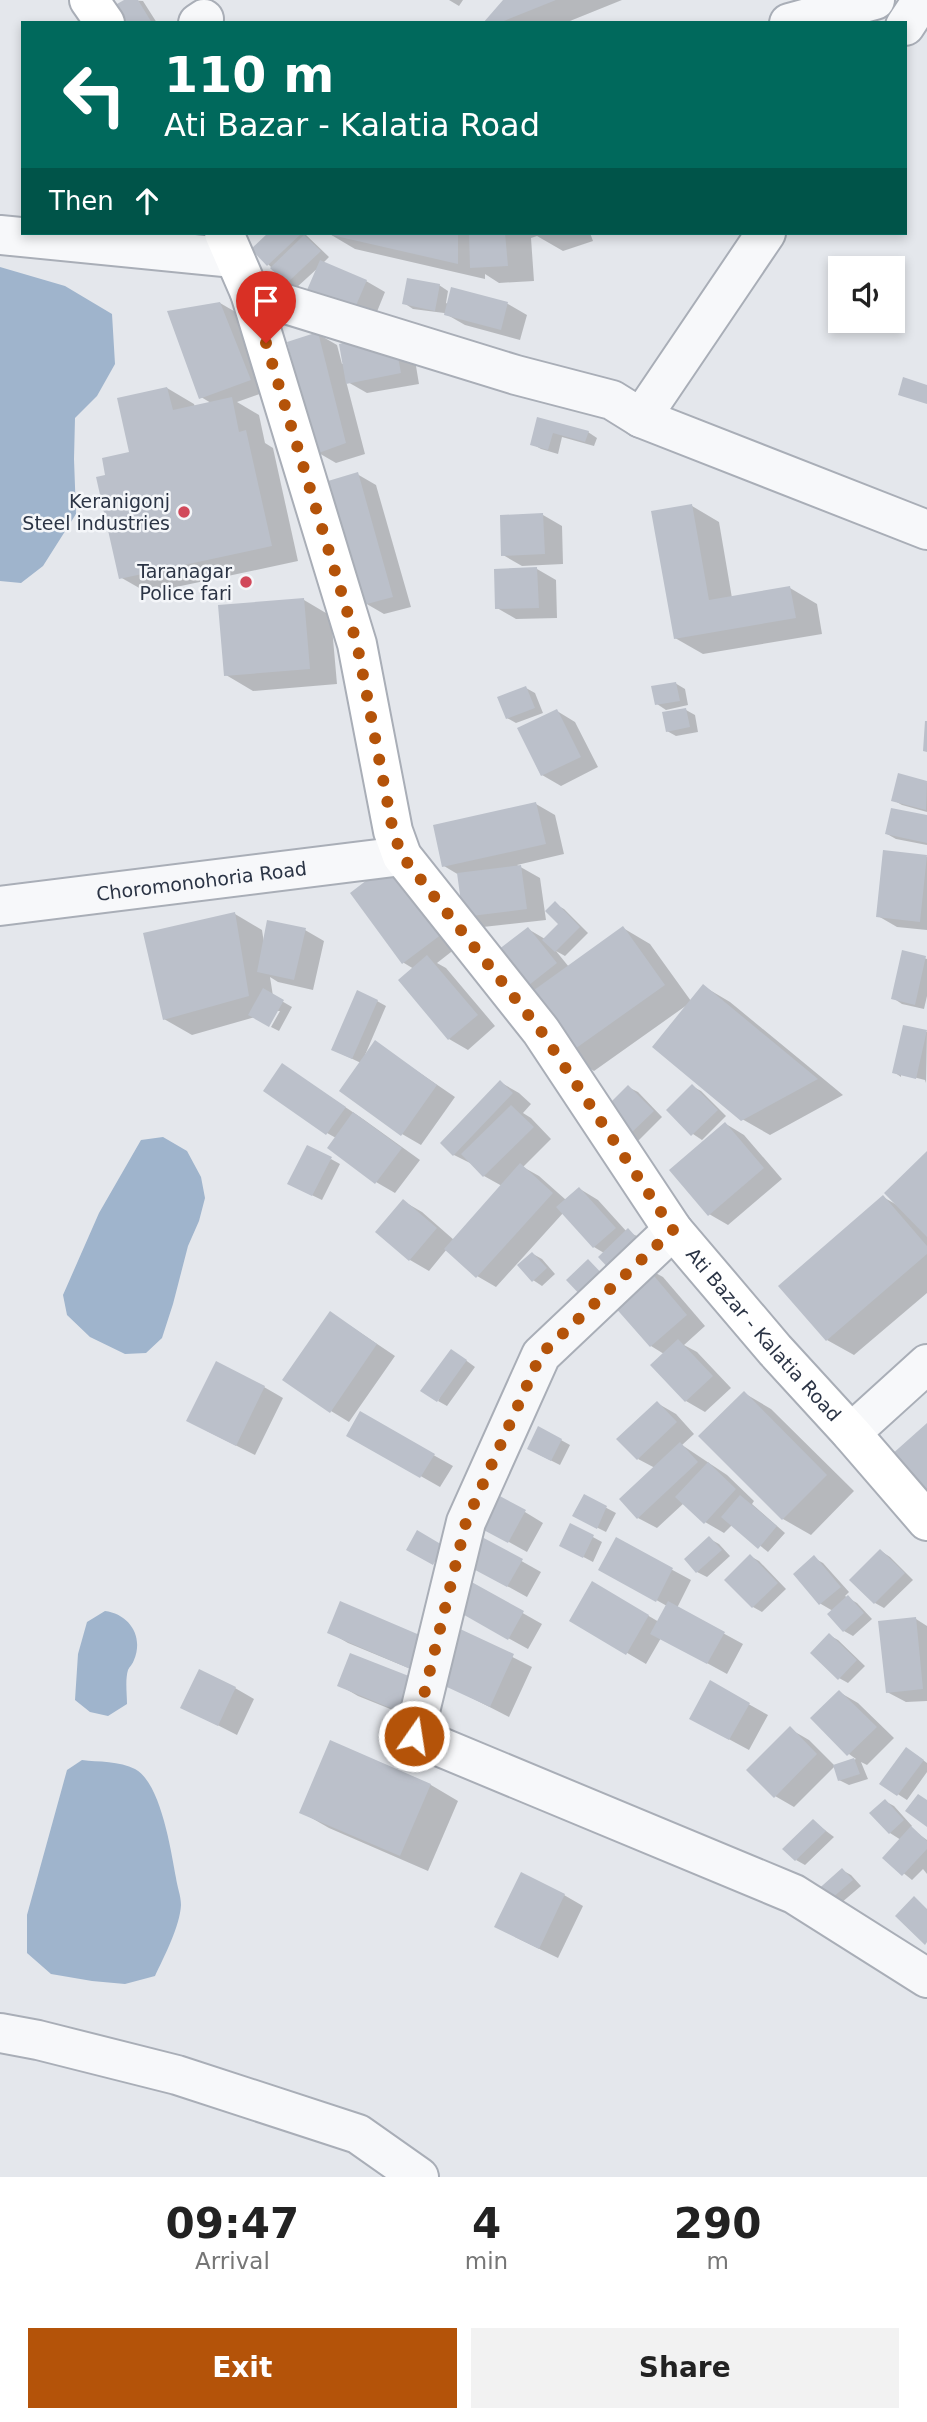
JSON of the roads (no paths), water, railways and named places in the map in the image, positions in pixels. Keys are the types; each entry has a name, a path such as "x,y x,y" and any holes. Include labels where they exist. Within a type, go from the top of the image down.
{"main road":[{"path":"89,0 104,21"},
{"path":"229,245 250,293 357,644 397,843"},
{"name":"Ati Bazar - Kalatia Road","path":"397,843 541,1031 673,1230 927,1521"}],"street":[{"path":"797,21 876,0"},
{"path":"907,23 922,0"},
{"path":"0,234 229,245"},
{"path":"626,409 764,235"},
{"path":"250,293 626,409 927,530"},
{"name":"Choromonohoria Road","path":"0,906 397,843"},
{"path":"673,1230 541,1354 466,1522 414,1736 794,1894 927,1978"},
{"path":"851,1433 927,1364"},
{"path":"0,2034 38,2040 177,2075 358,2134 419,2177"}],"water":[{"path":"0,267 65,286 112,314 115,364 97,396 75,418 76,514 43,566 21,583 0,581"},
{"path":"163,1137 187,1151 201,1177 205,1198 188,1246 162,1338 146,1353 125,1354 90,1337 67,1315 63,1295 99,1213 141,1140"},
{"path":"105,1611 127,1621 136,1635 137,1643 137,1651 127,1674 127,1704 108,1716 90,1712 75,1700 78,1654 87,1622"},
{"path":"82,1760 123,1764 135,1769 152,1788 168,1835 181,1905 178,1922 155,1976 125,1984 51,1974 27,1953 27,1915 67,1770"}],"place":[{"name":"Keranigonj Steel industries","path":"184,512"},
{"name":"Taranagar Police fari","path":"246,582"}]}
